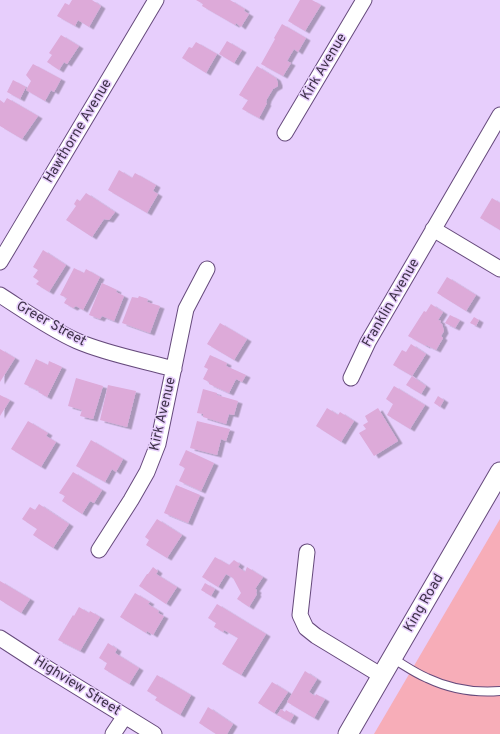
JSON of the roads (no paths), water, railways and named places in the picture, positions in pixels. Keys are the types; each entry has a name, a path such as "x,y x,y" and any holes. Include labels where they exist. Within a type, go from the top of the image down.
{"street":[{"name":"Hawthorne Avenue","path":"0,262 156,0"},
{"name":"Kirk Avenue","path":"285,133 364,0"},
{"name":"Franklin Avenue","path":"351,378 368,342 500,115"},
{"path":"433,229 500,269"},
{"name":"Kirk Avenue","path":"99,550 147,472 158,444 186,309 207,270"},
{"name":"Greer Street","path":"0,295 55,329 76,340 110,352 174,369"},
{"name":"King Road","path":"348,734 500,472"},
{"path":"307,552 300,615 306,628 316,636 382,676"},
{"name":"Highview Street","path":"0,638 154,734"},
{"path":"113,734 125,716"}],"lane":[{"path":"392,658 427,678 446,686 486,692 500,691"}]}
